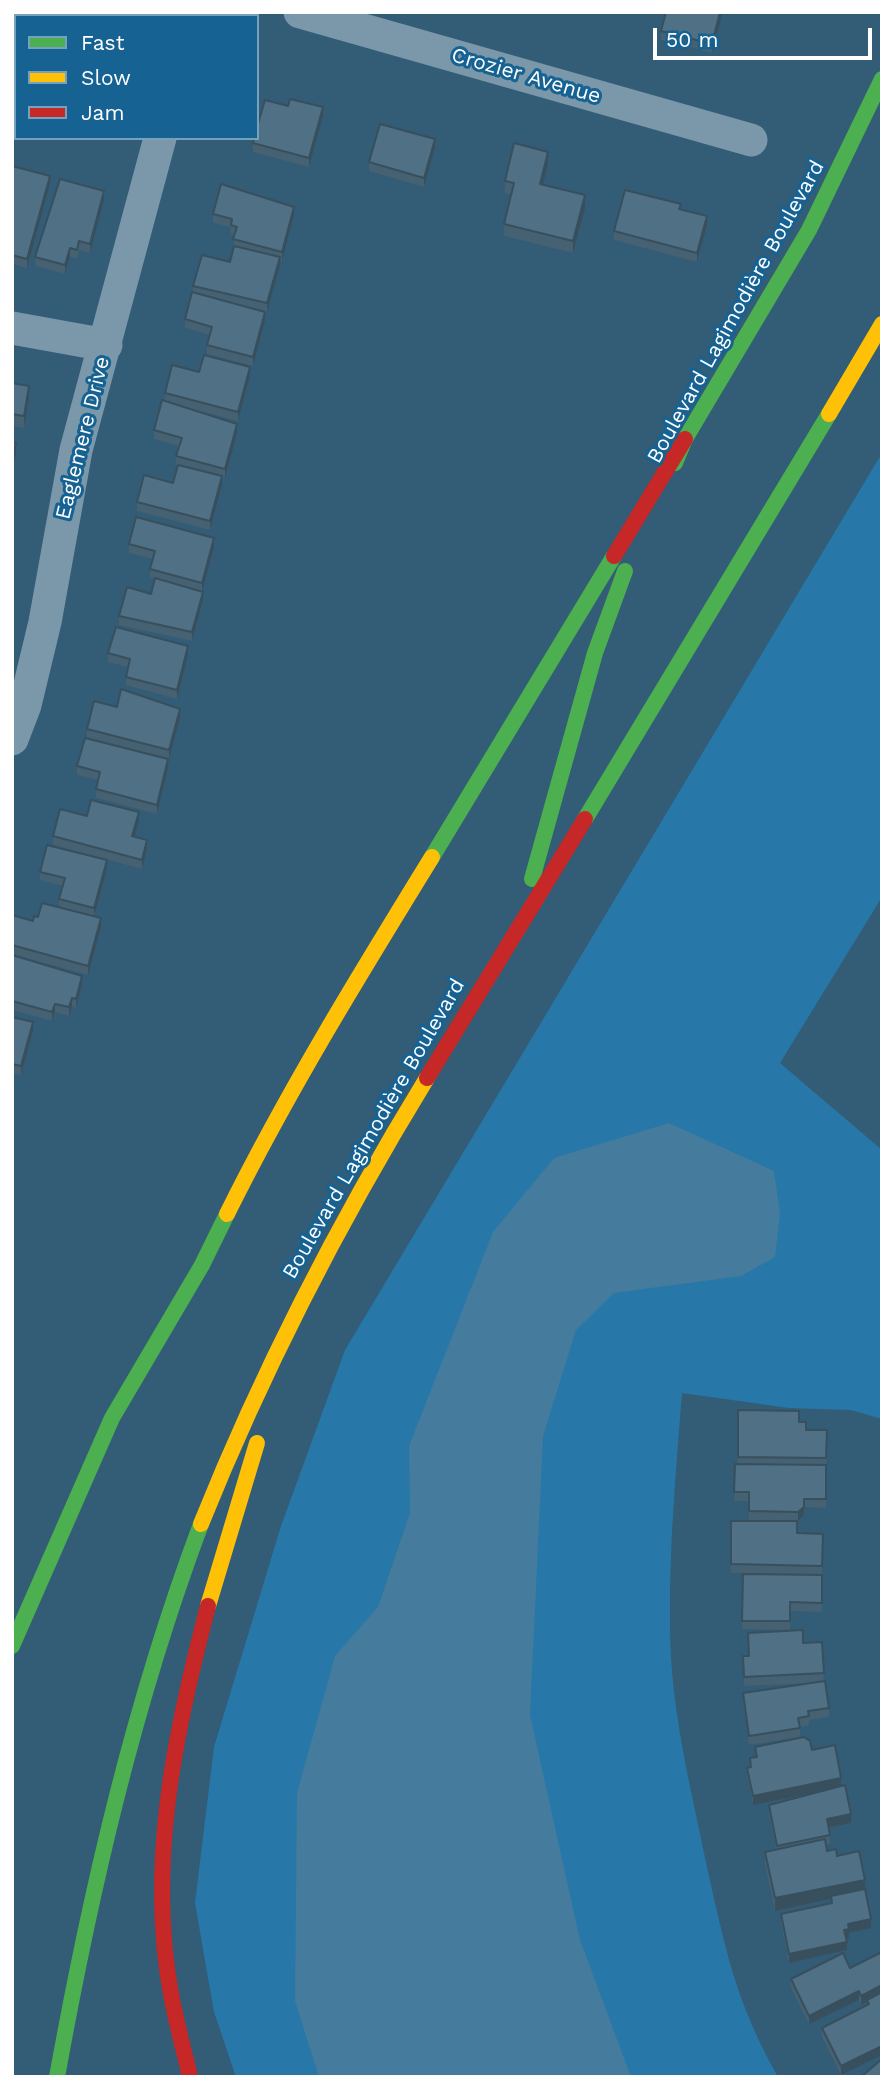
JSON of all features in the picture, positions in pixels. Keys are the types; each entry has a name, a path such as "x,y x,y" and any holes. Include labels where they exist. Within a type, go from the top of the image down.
{"main road":[{"name":"Boulevard Lagimodière Boulevard","path":"518,928 606,619 685,439 809,230 882,79"},
{"name":"Boulevard Lagimodière Boulevard","path":"57,2077 90,1895 128,1746 160,1638 215,1486 300,1297 358,1191 746,554 882,324"},
{"path":"12,1646 112,1418 202,1265 260,1147 334,1018 685,439"},
{"path":"190,2077 178,2036 161,1911 162,1842 169,1776 191,1663 300,1297"}],"street":[{"name":"Crozier Avenue","path":"300,12 751,140"},
{"name":"Eaglemere Drive","path":"12,739 25,705 45,622 76,450 159,140"},
{"path":"12,328 106,345"}],"shaded area":[{"path":"882,453 882,897 780,1063 882,1150 882,1419 851,1410 789,1408 682,1393 673,1509 671,1657 682,1748 726,1950 752,2024 778,2077 236,2077 214,2012 195,1903 214,1747 281,1526 345,1350"},
{"path":"669,1123 774,1171 780,1214 775,1257 741,1276 614,1293 576,1330 543,1436 530,1715 580,1940 631,2077 319,2077 295,2001 297,1793 335,1656 378,1607 410,1513 409,1446 493,1232 554,1158"}],"building":[{"path":"12,12 21,12 14,14 12,81"},
{"path":"666,12 720,12 712,44 661,31"},
{"path":"290,99 323,107 309,158 253,143 254,140 259,140 259,120 265,100 288,106"},
{"path":"380,124 435,139 424,178 369,162"},
{"path":"514,143 548,152 540,184 585,195 573,241 504,224 514,183 505,181"},
{"path":"12,166 50,176 27,259 12,255"},
{"path":"60,179 104,191 90,244 79,241 77,250 70,248 65,265 35,257"},
{"path":"221,184 294,207 282,252 233,239 237,227 231,225 232,219 213,214"},
{"path":"625,190 681,204 679,209 707,216 697,253 614,231"},
{"path":"234,246 280,257 267,303 193,286 202,255 230,262"},
{"path":"192,292 265,312 253,357 207,345 212,327 185,319"},
{"path":"204,355 250,367 238,412 165,393 172,365 199,372"},
{"path":"12,383 29,386 24,416 12,414"},
{"path":"162,400 237,424 225,469 176,456 182,438 154,430"},
{"path":"12,442 16,443 12,461"},
{"path":"178,465 222,476 210,521 137,502 144,475 173,483"},
{"path":"136,517 214,538 202,583 150,569 155,551 129,544"},
{"path":"155,578 203,592 192,632 119,616 127,587 151,594"},
{"path":"116,627 188,646 177,690 126,677 130,659 108,653"},
{"path":"121,689 180,709 169,750 87,729 94,701 117,707"},
{"path":"85,738 168,759 157,805 96,789 100,772 77,766"},
{"path":"91,800 139,812 132,836 147,840 142,860 53,836 60,809 87,816"},
{"path":"47,845 107,860 94,908 59,899 65,878 40,872"},
{"path":"42,903 101,918 88,966 12,945 12,915 33,921 34,916 38,917"},
{"path":"12,955 82,976 76,999 72,998 69,1007 55,1004 52,1012 12,1001"},
{"path":"12,1017 33,1022 21,1066 12,1064"},
{"path":"738,1410 799,1411 799,1422 806,1422 806,1430 827,1430 826,1458 738,1457"},
{"path":"735,1464 826,1465 826,1499 804,1499 804,1507 798,1512 749,1511 749,1492 734,1492"},
{"path":"731,1521 797,1521 797,1533 823,1534 822,1566 731,1564"},
{"path":"743,1574 822,1575 822,1603 790,1602 790,1621 742,1621"},
{"path":"803,1630 803,1643 822,1642 824,1673 744,1677 743,1656 749,1656 748,1633"},
{"path":"825,1681 829,1708 808,1711 809,1716 798,1718 800,1728 749,1736 743,1693"},
{"path":"804,1737 810,1741 812,1750 835,1745 841,1778 753,1796 747,1768 751,1767 750,1758 757,1757 755,1747"},
{"path":"845,1785 851,1814 827,1819 830,1835 777,1846 769,1805"},
{"path":"825,1839 827,1851 836,1849 837,1856 859,1851 865,1880 775,1898 765,1852"},
{"path":"865,1889 871,1919 848,1924 849,1929 844,1930 847,1942 789,1954 781,1914 832,1903 831,1896"},
{"path":"882,1952 882,1985 861,1996 859,1991 809,2016 791,1979 843,1953 850,1968"},
{"path":"882,1992 882,2046 841,2066 822,2028 869,2004 867,2000"},
{"path":"882,2059 882,2077 861,2077"}],"traffic: fast":[{"path":"675,463 685,439 809,230 882,79"},
{"path":"585,819 829,414"},
{"path":"432,857 614,556"},
{"path":"532,879 595,653 625,571"},
{"path":"12,1646 112,1418 202,1265 227,1214"},
{"path":"57,2077 84,1936 117,1797 155,1659 201,1524"}],"traffic: slow":[{"path":"829,414 882,324"},
{"path":"227,1214 300,1078 432,857"},
{"path":"201,1524 251,1408 305,1296 363,1186 427,1078"},
{"path":"208,1606 257,1443"}],"traffic: jam":[{"path":"614,556 685,439"},
{"path":"427,1078 585,819"},
{"path":"190,2077 173,2004 164,1945 163,1847 175,1750 208,1606"}]}
